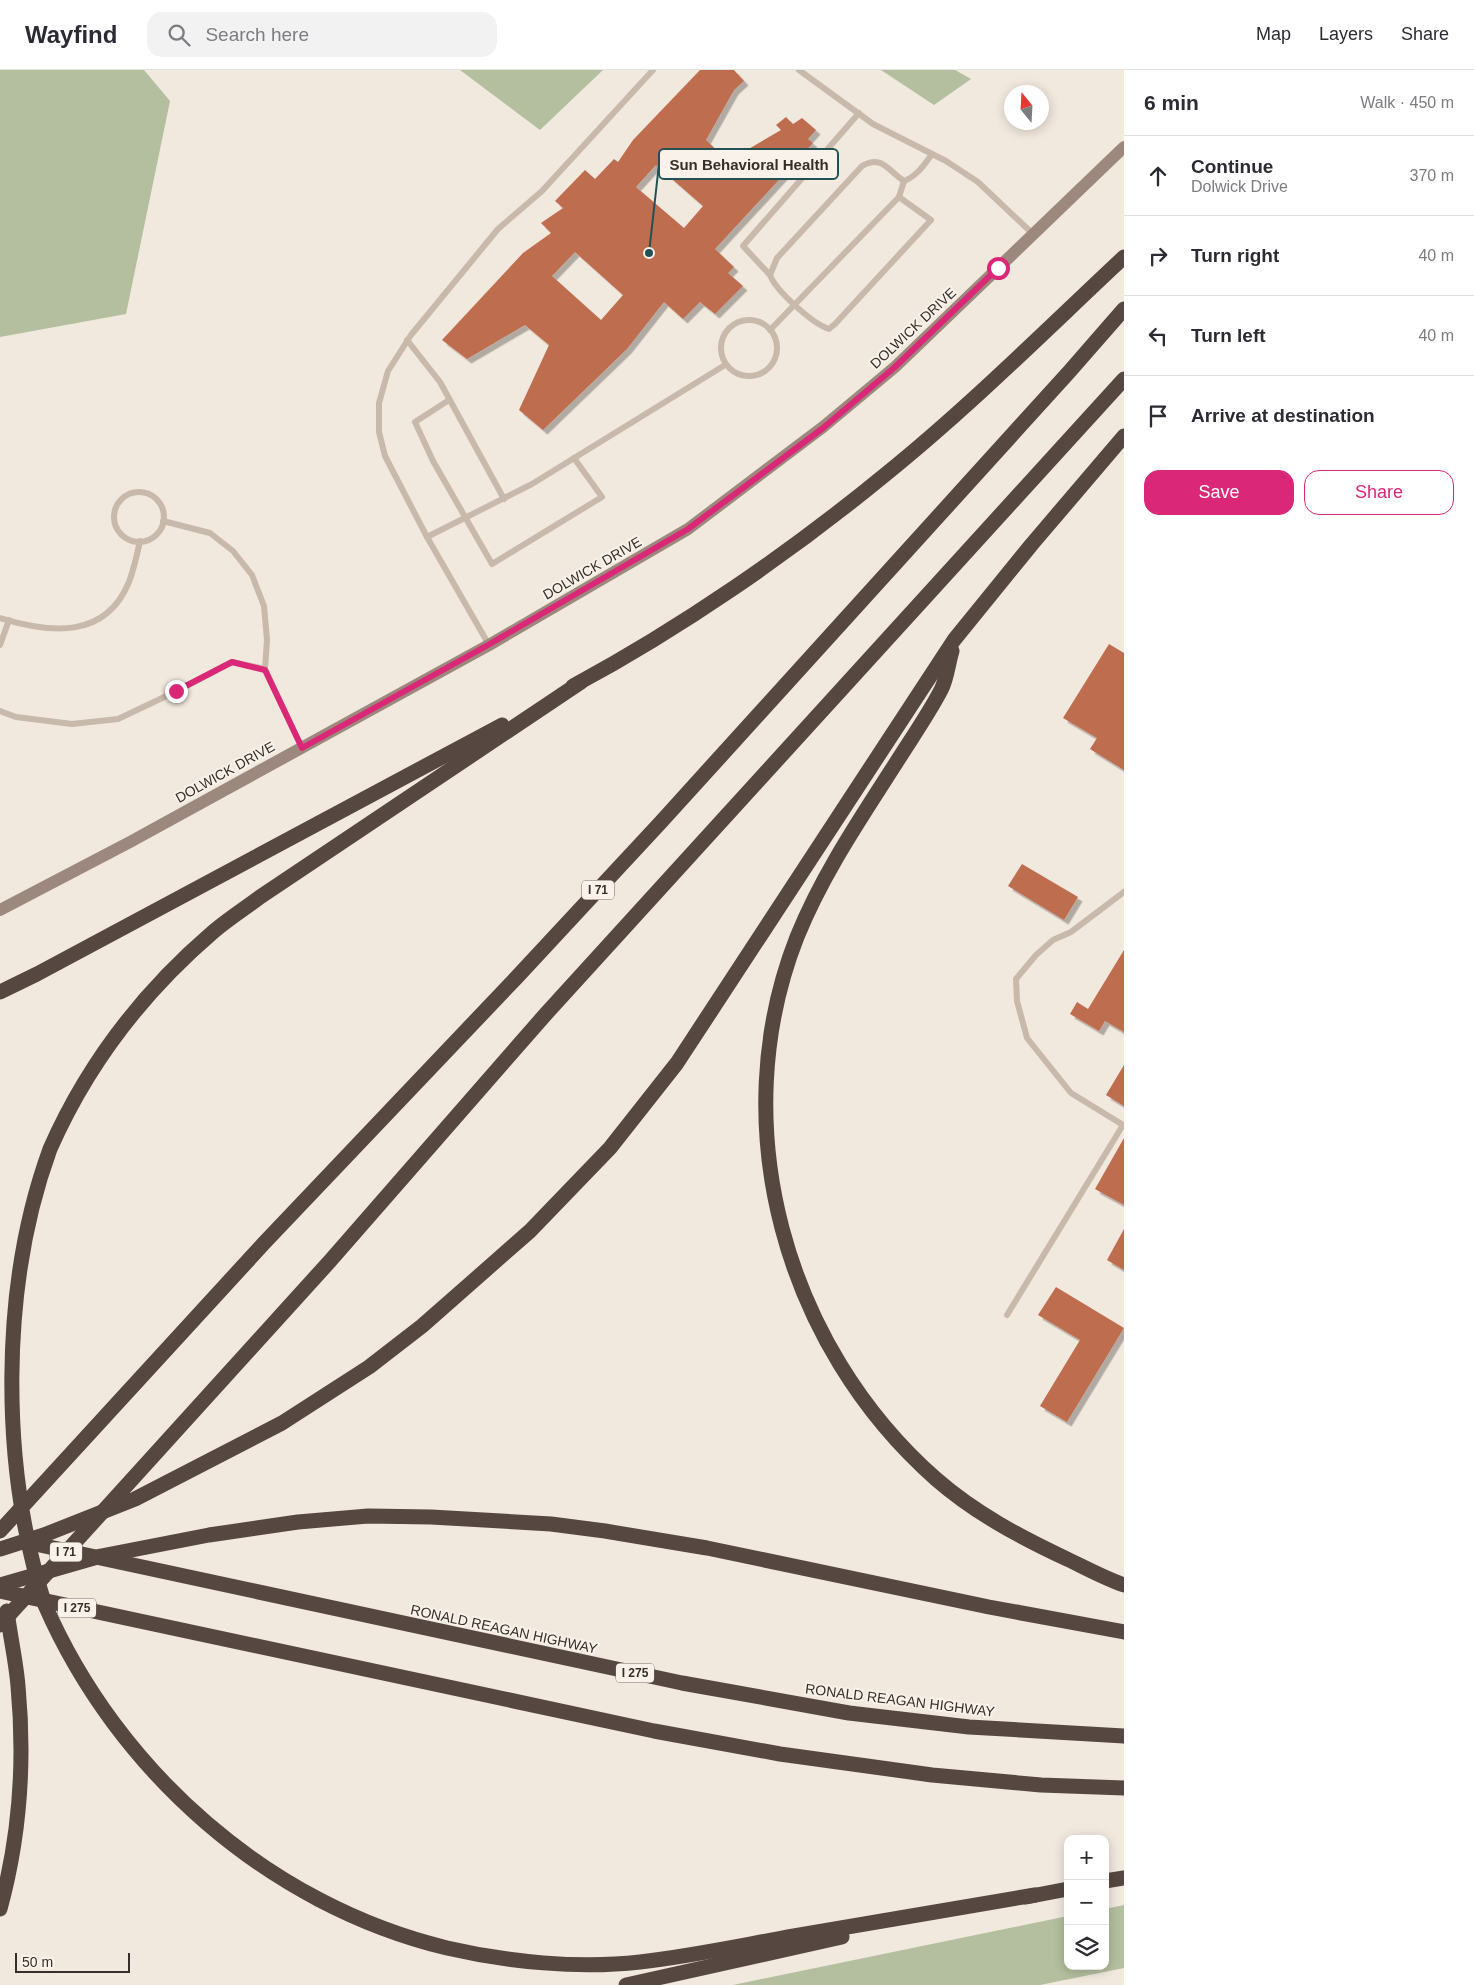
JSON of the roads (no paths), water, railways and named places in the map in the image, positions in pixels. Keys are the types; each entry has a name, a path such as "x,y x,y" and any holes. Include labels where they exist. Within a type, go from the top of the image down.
{"highway":[{"path":"0,992 37,974 580,682 672,628 813,531 886,474 954,416 1124,257"},
{"name":"I 71","path":"0,1531 265,1242 668,815 1069,372 1124,308"},
{"name":"I 71","path":"0,1624 330,1260 544,1016 1124,380"},
{"path":"0,1549 44,1535 135,1499 282,1422 369,1366 422,1326 530,1231 610,1148 677,1063 954,640 1032,544 1124,436"},
{"path":"954,640 942,688 830,868 796,939 785,973 772,1030 766,1097 769,1167 782,1234 797,1278 816,1323 832,1352 865,1403 937,1480 986,1516 1016,1535 1124,1586"},
{"path":"580,682 216,929 182,960 138,1007 100,1057 71,1106 50,1147 27,1212 12,1277 5,1325 2,1386 14,1503 27,1553 45,1605 71,1655 114,1723 160,1779 186,1806 218,1833 268,1870 318,1898 378,1926 444,1947 498,1958 560,1963 640,1962 1035,1895"},
{"path":"0,1585 101,1556 208,1535 298,1522 368,1516 560,1525 707,1548 989,1607 1124,1632"},
{"name":"RONALD REAGAN HIGHWAY","path":"0,1536 663,1679 849,1713 969,1727 1124,1736"},
{"path":"0,1591 6,1611 18,1686 21,1770 14,1851 0,1909"},
{"name":"I 275","path":"0,1591 654,1731 780,1754 932,1775 1040,1785 1124,1788"},
{"path":"1109,1880 1124,1878"},
{"path":"626,1985 1064,1889"}],"main road":[{"name":"DOLWICK DRIVE","path":"0,910 130,842 488,645 688,529 823,428 895,367 1124,147"}],"lane":[{"path":"488,645 427,537 385,456 379,432 379,403 388,371 408,340 498,228 542,191 654,70"},
{"path":"799,70 873,124 932,154 978,182 1033,234"},
{"path":"859,113 743,246 770,275 773,282 795,304 821,327 829,329 931,220 899,197"},
{"path":"904,181 912,178 932,154"},
{"path":"770,275 777,258 862,166 873,161 880,162 904,181"},
{"path":"770,330 899,197 904,181"},
{"path":"750,320 759,322 770,330 777,342 778,352 775,361 769,369 751,377 741,376 732,372 721,357 720,348 726,331 733,324 750,320"},
{"path":"408,340 440,382 504,498"},
{"path":"427,537 532,484 726,365"},
{"path":"449,400 415,422 433,461 492,564 602,497 574,458"},
{"path":"133,492 149,494 161,505 164,513 163,521 155,535 148,540 140,542 124,537 118,531 114,516 115,508 119,501 133,492"},
{"path":"163,521 210,533 233,551 252,575 264,606 265,670 302,748"},
{"path":"0,618 62,629 88,625 111,610 128,584 140,542"},
{"path":"0,645 9,620"},
{"path":"0,711 16,717 72,724 118,719 232,662 265,670"},
{"path":"1007,1315 1123,1125 1071,1093 1027,1038 1017,1001 1016,979 1036,955 1053,940 1071,932 1124,892"}],"place":[{"name":"Sun Behavioral Health","path":"649,253"}]}
